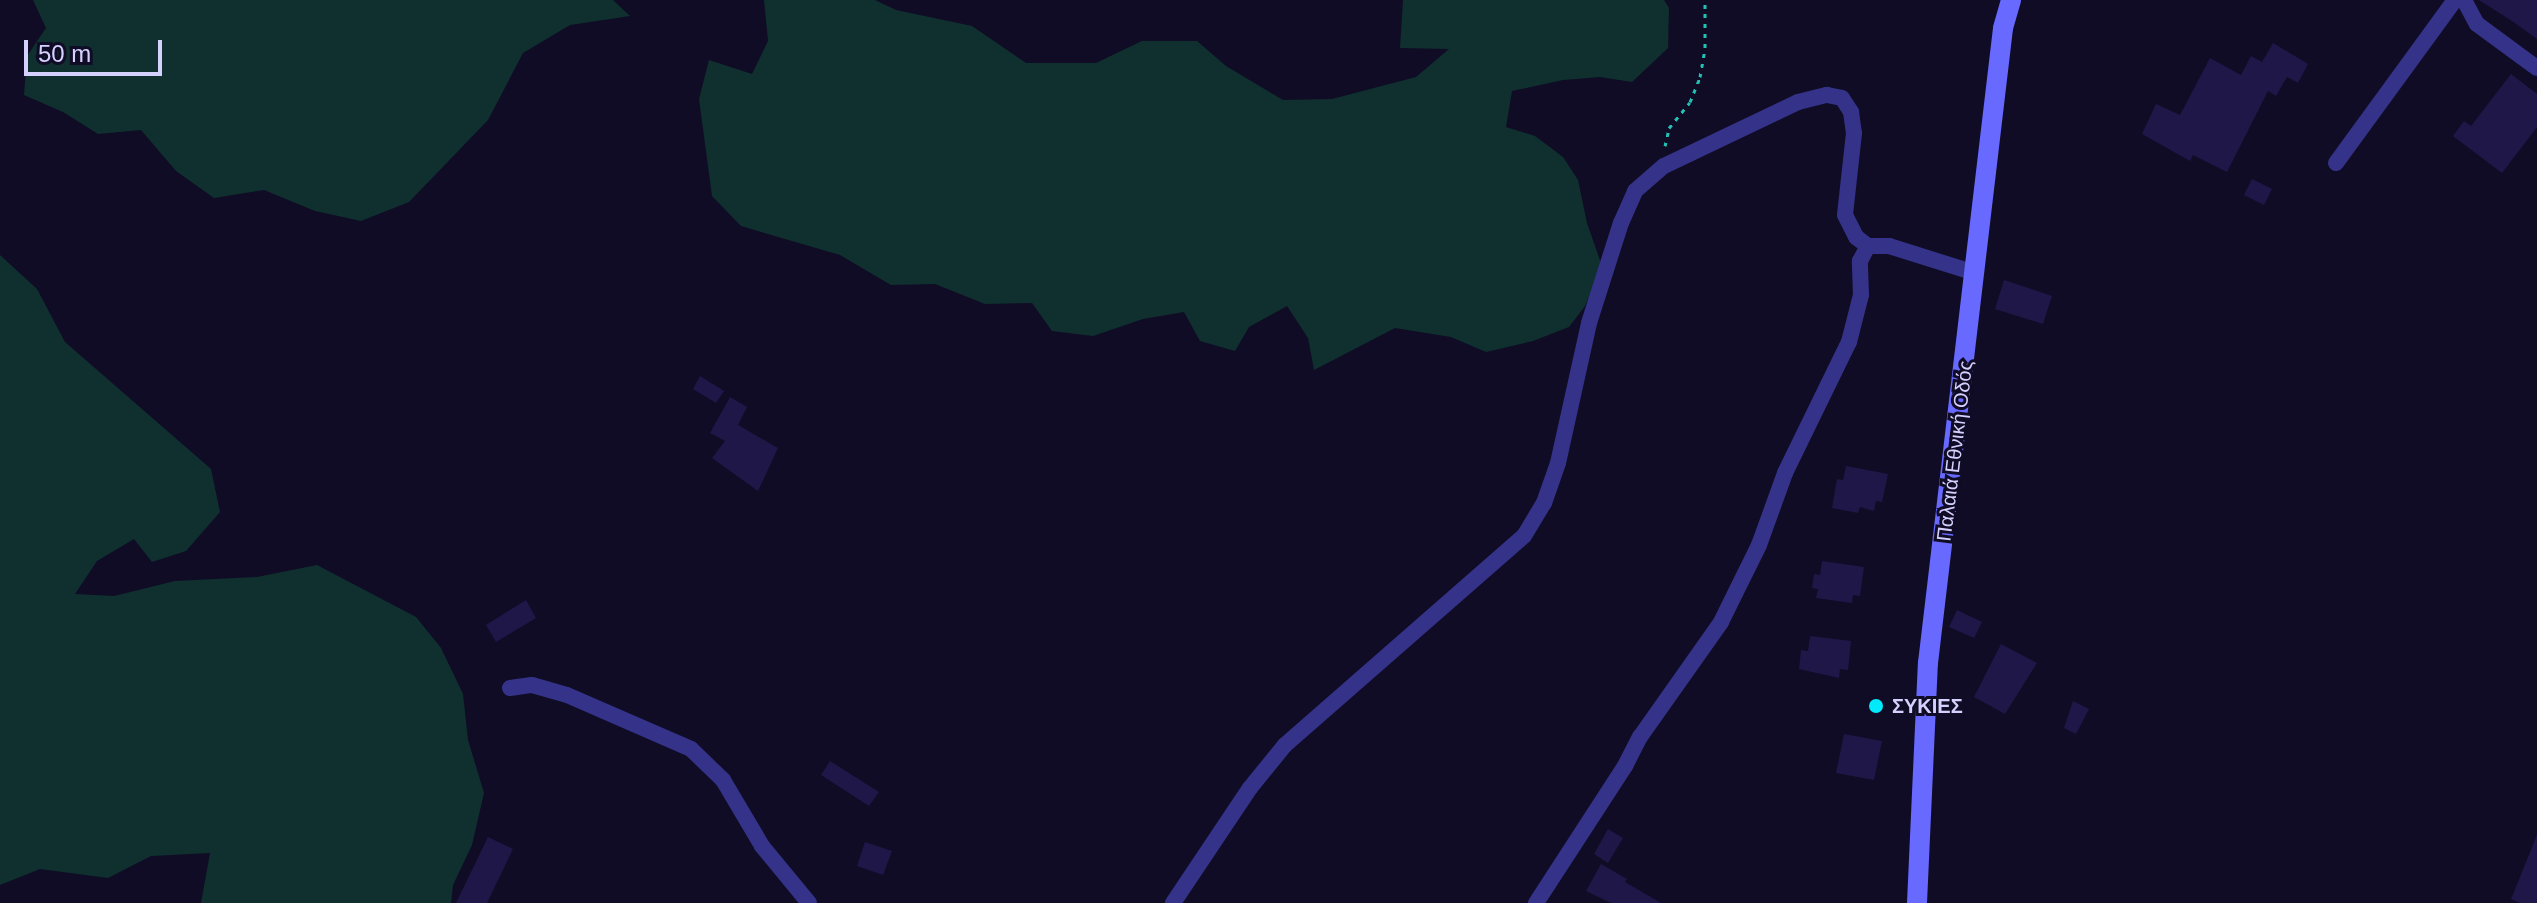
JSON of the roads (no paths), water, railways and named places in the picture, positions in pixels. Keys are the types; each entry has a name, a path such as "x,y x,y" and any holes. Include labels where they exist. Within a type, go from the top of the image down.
{"street":[{"name":"Παλαιά Εθνική Οδός","path":"1917,903 1928,663 2003,28 2011,0"},
{"path":"2336,163 2455,0"},
{"path":"2464,0 2477,24 2537,68"},
{"path":"1173,903 1250,788 1285,745 1524,536 1544,503 1558,463 1589,323 1621,223 1635,191 1664,166 1798,102 1827,95 1842,98 1851,112 1854,133 1845,215 1856,237 1868,246 1889,246 1975,273"},
{"path":"1536,903 1625,766 1640,737 1721,622 1759,545 1785,473 1849,342 1861,295 1860,261 1868,246"},
{"path":"510,688 532,685 567,695 691,749 723,780 762,846 802,890 809,903"}],"place":[{"name":"ΣΥΚΙΕΣ","path":"1876,706"}]}
